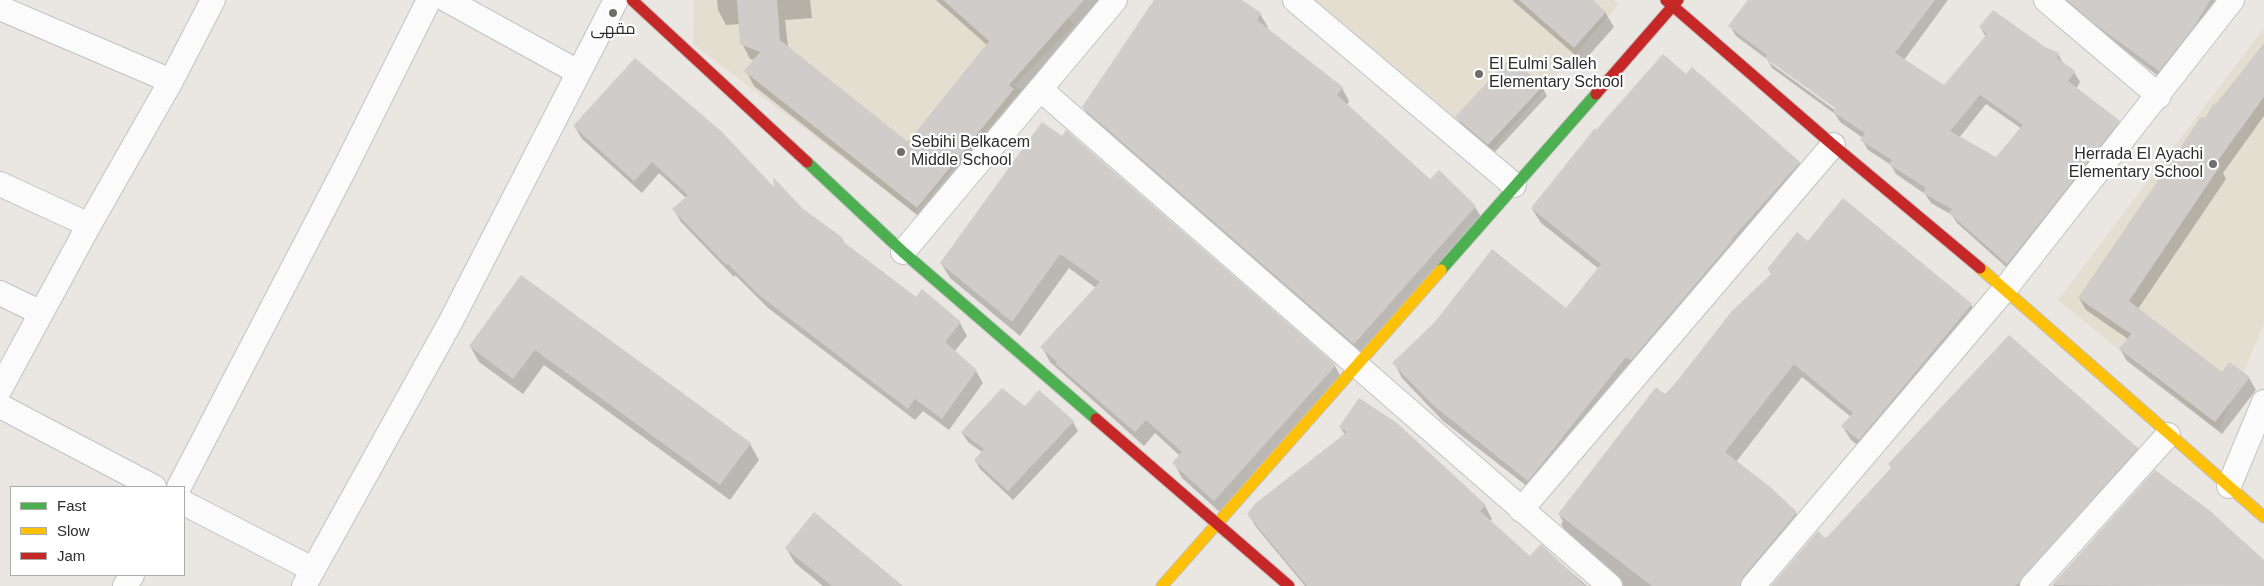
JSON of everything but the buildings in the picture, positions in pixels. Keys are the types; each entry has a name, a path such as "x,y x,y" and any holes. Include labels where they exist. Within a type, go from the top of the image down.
{"street":[{"path":"0,389 89,225 171,82 214,0"},
{"path":"180,486 345,168 429,0"},
{"path":"447,0 578,72"},
{"path":"185,504 308,578 451,321 616,0"},
{"path":"632,0 903,252 1289,586"},
{"path":"903,252 1116,0"},
{"path":"1295,0 1514,184"},
{"path":"2046,0 2159,96"},
{"path":"1753,586 2006,289 2159,96 2232,0"},
{"path":"1162,586 1356,367 1672,2 1834,146 2006,289 2168,435 2264,517"},
{"path":"0,8 171,82"},
{"path":"1040,89 1356,367 1610,586"},
{"path":"1521,510 1834,146"},
{"path":"0,184 89,225"},
{"path":"0,293 41,312"},
{"path":"2229,486 2264,402"},
{"path":"0,406 152,486"},
{"path":"2032,586 2168,435"}],"shaded area":[{"name":"Sebihi Belkacem Middle School","path":"694,0 1049,0 1074,25 1015,85 1021,90 915,213 693,44"},
{"name":"El Eulmi Salleh Elementary School","path":"1313,0 1614,0 1619,4 1490,152"},
{"name":"Herrada El Ayachi Elementary School","path":"2264,28 2264,324 2219,431 2058,300"}],"traffic: fast":[{"path":"1441,270 1596,94"},
{"path":"807,162 903,252 1096,419"}],"traffic: slow":[{"path":"1980,268 2264,517"},
{"path":"1162,586 1441,270"}],"traffic: jam":[{"path":"632,0 807,162"},
{"path":"1666,0 1833,145 1980,268"},
{"path":"1596,94 1678,0"},
{"path":"1096,419 1289,586"}],"place":[{"name":"مقهى","path":"613,13"},
{"name":"El Eulmi Salleh Elementary School","path":"1479,74"},
{"name":"Sebihi Belkacem Middle School","path":"901,152"},
{"name":"Herrada El Ayachi Elementary School","path":"2213,164"}]}
